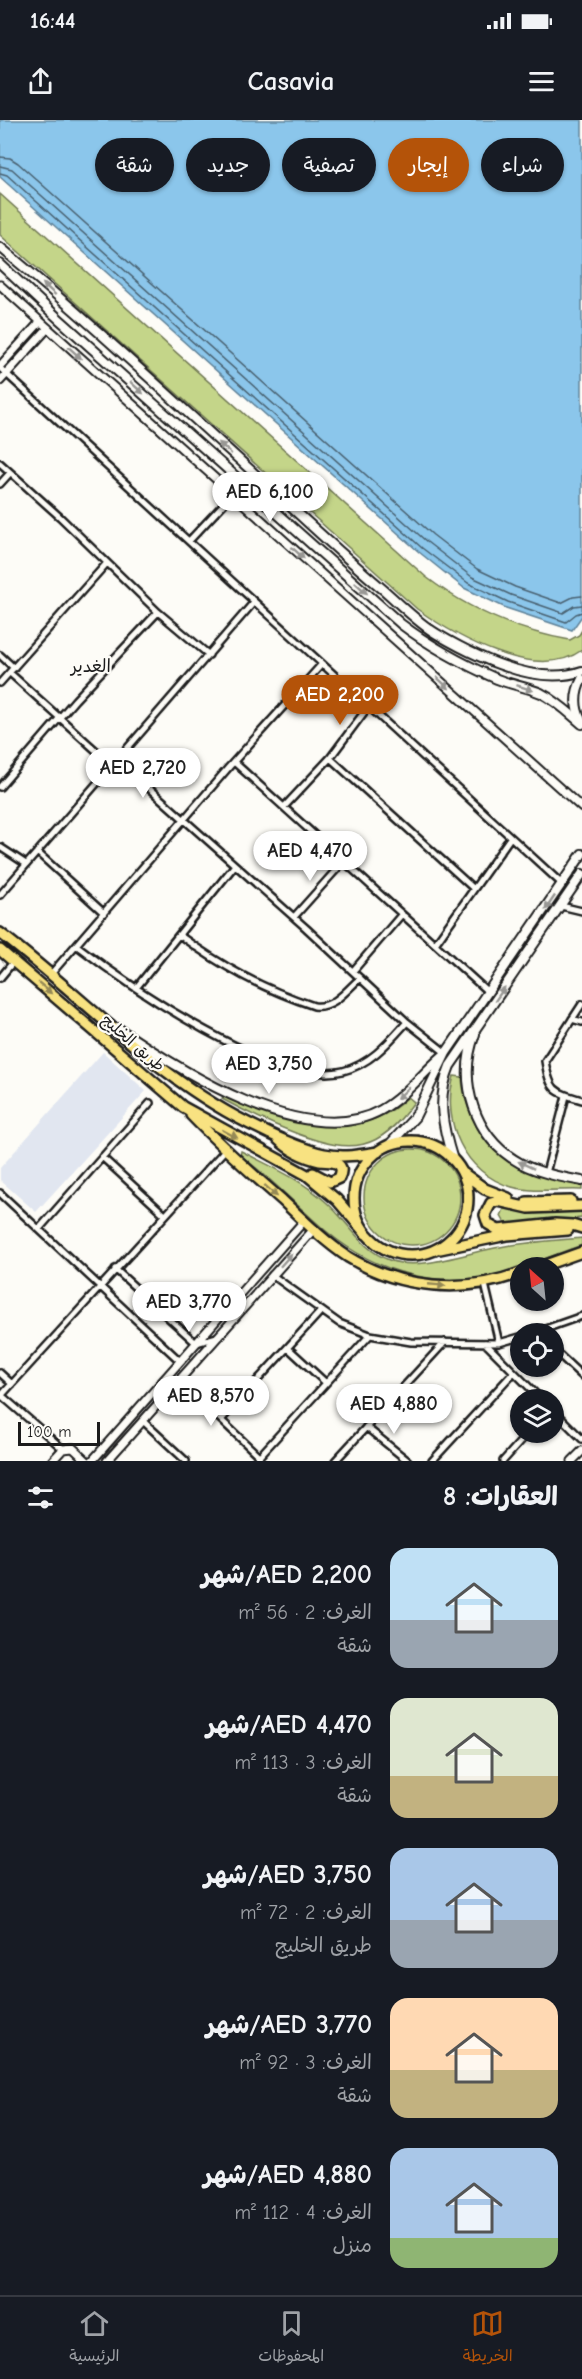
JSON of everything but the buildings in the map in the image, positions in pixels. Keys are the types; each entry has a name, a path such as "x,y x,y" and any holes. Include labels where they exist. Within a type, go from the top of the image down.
{"main road":[{"path":"0,247 343,556 429,629 464,648 526,672 542,676 559,676 582,671"},
{"path":"0,264 59,320 401,624 433,648 462,663 542,694 564,708 582,724"},
{"path":"582,679 578,686 576,699 577,713 582,724"},
{"path":"582,854 446,1053 415,1117 389,1145 371,1157 361,1170 355,1186 354,1203 358,1219 366,1234 380,1246 396,1253 414,1255 507,1235 582,1228"},
{"path":"453,1160 442,1117 443,1085 454,1059 582,874"},
{"name":"طريق الخليج","path":"0,933 148,1059 198,1095 236,1118 276,1137 324,1154 348,1156 378,1152"},
{"name":"طريق الخليج","path":"0,950 183,1107 321,1184 366,1234"},
{"path":"94,1012 169,1062 215,1086 271,1110 315,1120 351,1120 380,1110 394,1101 446,1053"},
{"path":"480,1022 468,1055 467,1083 475,1112 490,1138 506,1153 530,1168 582,1181"},
{"path":"183,1107 225,1150 304,1221 360,1264 397,1278 437,1286 485,1284 510,1276"},
{"path":"267,1152 284,1158 330,1182 339,1178 341,1169 336,1163 320,1161 289,1150 276,1137"},
{"path":"389,1145 411,1141 424,1142 437,1147 453,1160 463,1173 485,1189 516,1200 582,1204"},
{"path":"431,1251 446,1242 458,1229 466,1214 468,1197 463,1173"},
{"path":"582,1204 530,1208 498,1201 491,1203 485,1215 489,1224 498,1230 555,1224 582,1228"},
{"path":"564,1258 582,1252"}],"street":[{"path":"0,285 582,808"},
{"path":"40,321 0,367 6,374 562,884"},
{"path":"0,381 48,328"},
{"path":"0,463 60,517 158,612 209,655"},
{"path":"0,484 10,473"},
{"path":"189,542 233,494"},
{"path":"0,683 107,563"},
{"path":"0,894 254,602"},
{"path":"0,787 60,717 158,612"},
{"path":"0,655 14,668"},
{"path":"50,975 184,819 322,664"},
{"path":"10,673 184,819 407,1022 446,1053"},
{"path":"284,807 330,758 368,707"},
{"path":"330,758 474,889"},
{"path":"234,762 488,992"},
{"path":"435,944 510,838"},
{"path":"0,847 26,864"},
{"path":"37,852 104,913"},
{"path":"294,917 344,861"},
{"path":"136,988 235,865"},
{"path":"561,906 582,911"},
{"path":"352,971 402,914"},
{"path":"179,935 215,961 266,989 321,1008 332,1004 360,978"},
{"path":"76,945 117,977 207,1032 282,1065 327,1074 357,1066 372,1057 407,1022"},
{"path":"0,978 14,961"},
{"path":"582,1004 545,1061 548,1082 559,1094 582,1101"},
{"path":"572,1019 582,1022"},
{"path":"546,1173 566,1096"},
{"path":"39,1229 150,1103"},
{"path":"63,1449 1,1396 164,1214 225,1150"},
{"path":"102,1157 164,1214"},
{"path":"0,1194 180,1361"},
{"path":"0,1205 6,1199"},
{"path":"92,1461 304,1221"},
{"path":"107,1461 314,1229"},
{"path":"115,1269 196,1343"},
{"path":"272,1275 339,1323 370,1335 411,1342 499,1343 510,1340"},
{"path":"485,1284 499,1343"},
{"path":"221,1420 321,1311"},
{"path":"562,1323 582,1316"},
{"path":"179,1380 257,1459 370,1335"},
{"path":"196,1343 217,1337"},
{"path":"335,1461 444,1342"},
{"path":"485,1343 510,1367"},
{"path":"288,1348 326,1383"},
{"path":"564,1359 582,1376"},
{"path":"0,1373 12,1384"},
{"path":"432,1461 510,1375"},
{"path":"520,1377 531,1389"},
{"path":"143,1421 186,1461"},
{"path":"564,1421 582,1438"},
{"path":"366,1427 408,1461"},
{"path":"502,1461 519,1443"},
{"path":"52,1461 63,1449 73,1448 87,1461"},
{"path":"572,1461 582,1450"}],"shaded area":[{"path":"103,1052 146,1091 36,1212 0,1180 0,1168"}],"green space":[{"path":"0,194 426,577 476,609 513,625 570,640 579,635 582,630 582,650 564,659 543,661 520,659 474,643 417,609 0,235"},
{"path":"454,1076 462,1077 473,1119 500,1153 524,1169 553,1179 582,1185 582,1190 520,1189 495,1180 481,1170 460,1144 454,1127 451,1093"},
{"path":"223,1095 293,1119 318,1124 342,1125 366,1122 388,1113 408,1097 414,1102 389,1131 363,1144 349,1146 317,1140 288,1130 222,1099"},
{"path":"412,1149 430,1153 446,1163 456,1179 460,1197 456,1215 446,1231 430,1241 412,1245 394,1241 378,1231 368,1215 364,1197 368,1179 378,1163 394,1153"},
{"path":"241,1151 306,1186 334,1210 370,1249 389,1260 414,1264 531,1242 582,1238 582,1245 549,1257 510,1257 510,1270 484,1277 436,1279 412,1275 368,1259 346,1246 240,1155"},
{"path":"508,1207 525,1211 582,1210 582,1218 506,1225 501,1216 504,1209"}],"water":[{"path":"0,120 582,120 582,616 572,630 506,608 464,588 419,552 0,177"}],"district":[{"name":"الغدير","path":"91,666"}]}
